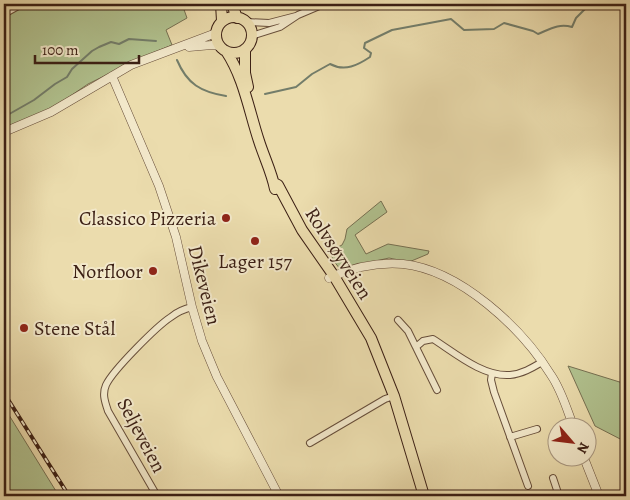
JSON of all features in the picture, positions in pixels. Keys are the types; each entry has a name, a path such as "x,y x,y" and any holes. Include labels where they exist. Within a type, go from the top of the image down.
{"main road":[{"path":"221,4 222,22"},
{"path":"232,4 241,20 250,28 250,43 240,52 233,53 223,49 216,40 218,26 229,18 241,20"},
{"name":"Rolvsøyveien","path":"245,48 245,73 249,103 274,188 286,211 334,280 372,343 394,396 424,496"},
{"name":"Rolvsøyveien","path":"223,49 233,62 249,103"}],"street":[{"path":"4,14 22,4"},
{"path":"241,20 269,23 298,15 324,4"},
{"path":"251,36 280,27 298,15"},
{"path":"4,132 51,112 139,61 216,32"},
{"path":"182,46 212,45 223,49"},
{"name":"Dikeveien","path":"112,76 159,186 176,237 202,341 217,377 279,496"},
{"path":"334,280 355,270 374,265 404,264 422,268 457,284 493,310 516,331 542,362 558,387 570,418"},
{"name":"Seljeveien","path":"157,496 108,411 104,401 104,392 110,378 147,338 170,318 192,307"},
{"path":"398,320 408,331 437,390"},
{"path":"416,347 423,340 433,339 492,373 509,375 525,372 542,362"},
{"path":"492,373 491,380 494,392 528,486"},
{"path":"310,443 385,399 394,396"},
{"path":"510,437 537,429"},
{"path":"588,468 599,496"},
{"path":"552,478 559,496"}],"green space":[{"path":"4,4 182,4 187,18 166,30 172,45 88,84 47,112 6,128 4,127"},
{"path":"381,201 387,212 355,235 366,254 388,244 429,251 428,254 409,262 389,258 340,269 333,260 330,251 342,245 347,229"},
{"path":"568,366 626,384 626,442 598,428 598,418 591,418"},
{"path":"4,407 59,496 4,496"}],"waterway":[{"path":"265,94 296,87 312,74 330,64 346,67 361,63 370,57 371,53 364,48 365,43 392,30 451,19 464,30 494,29 504,23 538,34 559,26 572,27 576,18 590,4"},
{"path":"4,117 34,100 67,77 72,69 99,47 111,42 119,44 129,39 156,41"},
{"path":"177,60 190,81 209,92 226,96"}],"railway":[{"path":"4,393 69,496"}],"place":[{"name":"Classico Pizzeria","path":"226,218"},
{"name":"Lager 157","path":"255,241"},
{"name":"Norfloor","path":"153,271"},
{"name":"Stene Stål","path":"24,328"}]}
